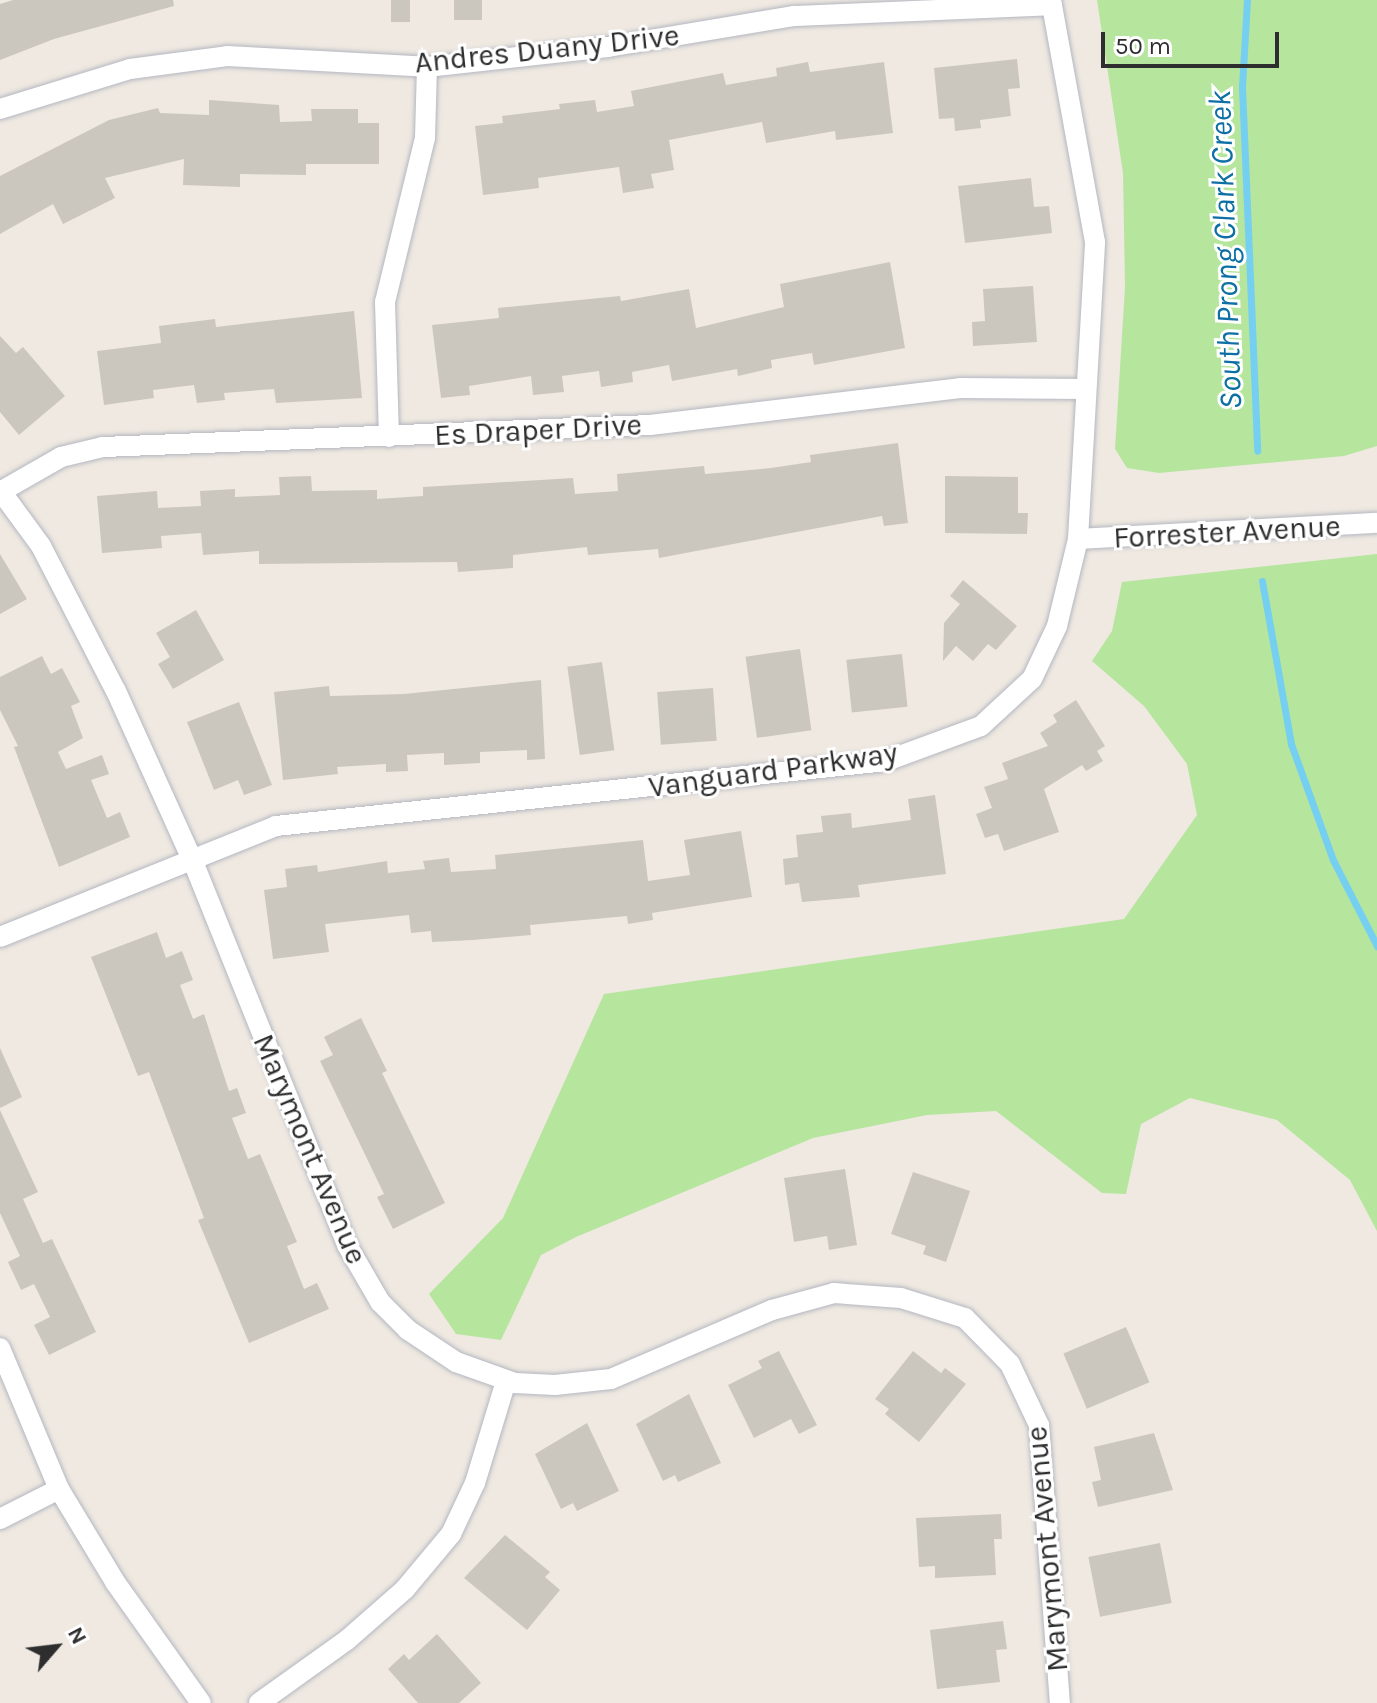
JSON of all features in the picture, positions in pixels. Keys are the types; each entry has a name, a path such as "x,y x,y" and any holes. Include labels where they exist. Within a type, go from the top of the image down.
{"street":[{"name":"Andres Duany Drive","path":"0,109 130,69 227,56 427,67 608,47 794,16 1052,3"},
{"name":"Vanguard Parkway","path":"192,859 276,826 886,761 981,726 1032,679 1057,626 1078,539 1095,242 1052,3"},
{"path":"389,437 385,302 425,138 427,67"},
{"name":"Es Draper Drive","path":"1,491 61,457 103,447 650,425 960,388 1085,389"},
{"name":"Marymont Avenue","path":"1,491 41,546 192,859 363,1277 408,1330 456,1362 506,1381 555,1385 611,1379 772,1310 834,1293 901,1298 965,1318 988,1336 1022,1382 1039,1425 1060,1703"},
{"name":"Forrester Avenue","path":"1078,539 1377,523"},
{"path":"0,937 192,859"},
{"path":"0,1348 59,1489 115,1582 201,1703"},
{"path":"259,1703 347,1640 405,1589 451,1534 475,1483 506,1381"},
{"path":"0,1519 59,1489"}],"green space":[{"path":"1097,0 1377,0 1377,446 1344,456 1159,473 1127,468 1115,449 1125,287 1123,173"},
{"path":"1377,554 1377,1231 1350,1180 1277,1120 1190,1098 1141,1124 1126,1194 1102,1193 996,1111 927,1115 813,1138 576,1237 541,1255 501,1340 456,1334 429,1294 503,1218 604,994 1124,919 1197,815 1187,764 1144,706 1092,661 1112,631 1122,582"}],"building":[{"path":"13,0 173,0 174,6 54,39 0,60 0,4"},
{"path":"391,0 410,0 410,22 391,22"},
{"path":"454,0 482,0 482,20 454,20"},
{"path":"1017,59 1020,88 1008,89 1011,116 980,120 981,128 955,131 954,118 939,119 934,68"},
{"path":"808,62 810,72 884,62 893,133 836,140 835,131 766,143 762,122 669,140 674,170 651,174 654,188 623,193 619,167 538,178 539,188 483,195 475,126 503,123 502,116 560,109 559,104 595,100 597,112 634,106 631,91 723,73 726,85 777,76 776,68"},
{"path":"209,100 279,105 280,122 312,121 311,109 358,109 358,123 379,123 379,164 306,164 306,175 240,174 240,187 183,185 184,159 105,178 115,198 63,224 53,204 0,234 0,176 109,120 158,108 160,113 209,115"},
{"path":"1031,178 1034,207 1049,206 1052,233 965,243 958,186"},
{"path":"890,262 905,348 814,365 812,353 771,360 772,368 738,376 737,369 672,381 669,365 632,372 633,382 601,387 599,371 562,376 564,392 533,395 531,376 469,386 470,395 441,398 432,325 499,318 498,308 620,296 621,301 689,289 696,328 784,307 780,284"},
{"path":"1033,286 1037,342 973,346 972,322 985,321 983,289"},
{"path":"354,311 362,398 276,403 274,389 224,393 225,400 197,403 194,385 153,390 154,398 104,405 97,351 161,343 159,326 215,319 216,327"},
{"path":"0,336 16,353 23,347 65,396 19,435 0,412"},
{"path":"898,443 908,523 884,526 882,516 659,558 658,549 588,555 587,547 513,555 513,568 458,572 457,562 259,564 259,551 203,555 201,533 161,536 162,548 102,553 97,496 157,491 158,508 201,506 200,491 235,489 235,497 280,495 279,477 311,476 312,491 377,490 377,499 423,496 423,487 573,478 575,494 618,491 617,474 704,466 705,474 771,468 811,462 810,455"},
{"path":"945,476 1018,477 1018,513 1028,513 1027,534 945,533"},
{"path":"0,554 27,599 0,614"},
{"path":"963,580 1017,626 996,650 988,644 973,661 956,646 943,661 944,623 960,604 950,596"},
{"path":"196,610 224,660 173,689 158,664 170,657 156,633"},
{"path":"800,649 811,730 757,738 746,657"},
{"path":"902,654 908,707 852,713 846,660"},
{"path":"42,656 51,674 62,668 80,702 71,706 83,738 58,752 66,769 102,755 109,774 91,780 107,818 120,812 130,837 59,867 14,747 18,746 0,710 0,677"},
{"path":"602,662 614,750 580,755 567,667"},
{"path":"541,680 545,759 527,760 527,750 480,752 480,763 444,765 444,753 407,755 408,771 386,772 386,764 337,767 338,774 283,780 274,692 329,686 330,696 404,694"},
{"path":"713,688 717,741 661,745 657,692"},
{"path":"1076,700 1105,746 1097,751 1103,761 1086,771 1082,765 1044,789 1059,832 1004,851 998,834 985,838 976,814 992,808 984,787 1008,779 1002,763 1048,746 1040,733 1057,722 1053,715"},
{"path":"239,702 272,785 244,795 238,780 214,790 187,722"},
{"path":"935,795 946,874 858,885 860,897 802,902 799,883 785,885 783,859 798,857 796,835 823,832 821,816 851,813 852,828 911,820 908,799"},
{"path":"741,831 752,897 652,913 653,920 628,924 627,916 530,925 531,935 473,940 432,942 431,931 411,933 409,915 325,924 329,952 273,959 264,890 287,887 285,869 317,865 318,872 387,861 388,873 425,869 423,861 449,858 451,872 496,869 495,855 643,840 648,881 690,875 684,840"},
{"path":"157,932 166,958 182,951 193,980 180,985 193,1019 204,1014 229,1091 237,1088 246,1113 232,1118 248,1159 260,1154 297,1242 287,1246 304,1289 317,1283 329,1309 249,1343 198,1220 204,1218 149,1072 138,1076 91,957"},
{"path":"361,1018 387,1071 382,1073 445,1203 393,1229 377,1197 384,1194 320,1061 333,1055 324,1037"},
{"path":"0,1048 22,1097 0,1108"},
{"path":"0,1110 38,1192 23,1199 43,1243 52,1239 96,1332 49,1355 34,1325 50,1317 34,1284 21,1290 8,1262 20,1256 0,1213"},
{"path":"845,1169 857,1245 829,1250 827,1236 794,1242 784,1178"},
{"path":"913,1172 970,1191 946,1262 923,1254 926,1246 891,1234"},
{"path":"1126,1327 1149,1382 1087,1409 1063,1354"},
{"path":"779,1351 817,1425 799,1434 791,1419 754,1438 728,1385 762,1368 758,1361"},
{"path":"913,1351 941,1373 945,1368 966,1384 919,1442 885,1414 889,1409 875,1399"},
{"path":"689,1394 721,1463 678,1482 675,1475 663,1481 636,1424"},
{"path":"587,1423 619,1491 577,1511 573,1503 561,1509 535,1454"},
{"path":"1154,1433 1173,1490 1098,1507 1092,1482 1101,1480 1094,1447"},
{"path":"1001,1514 1002,1539 994,1539 996,1575 935,1578 935,1566 919,1567 916,1518"},
{"path":"505,1535 550,1572 545,1577 560,1590 527,1630 464,1578"},
{"path":"1160,1543 1172,1603 1100,1617 1088,1557"},
{"path":"1003,1621 1007,1649 996,1650 1000,1682 937,1689 930,1630"},
{"path":"437,1634 481,1683 459,1703 418,1703 388,1669 404,1654 409,1660"}],"waterway":[{"name":"South Prong Clark Creek","path":"1247,0 1242,87 1257,451"},
{"name":"South Prong Clark Creek","path":"1262,581 1291,744 1333,860 1377,946"}]}
